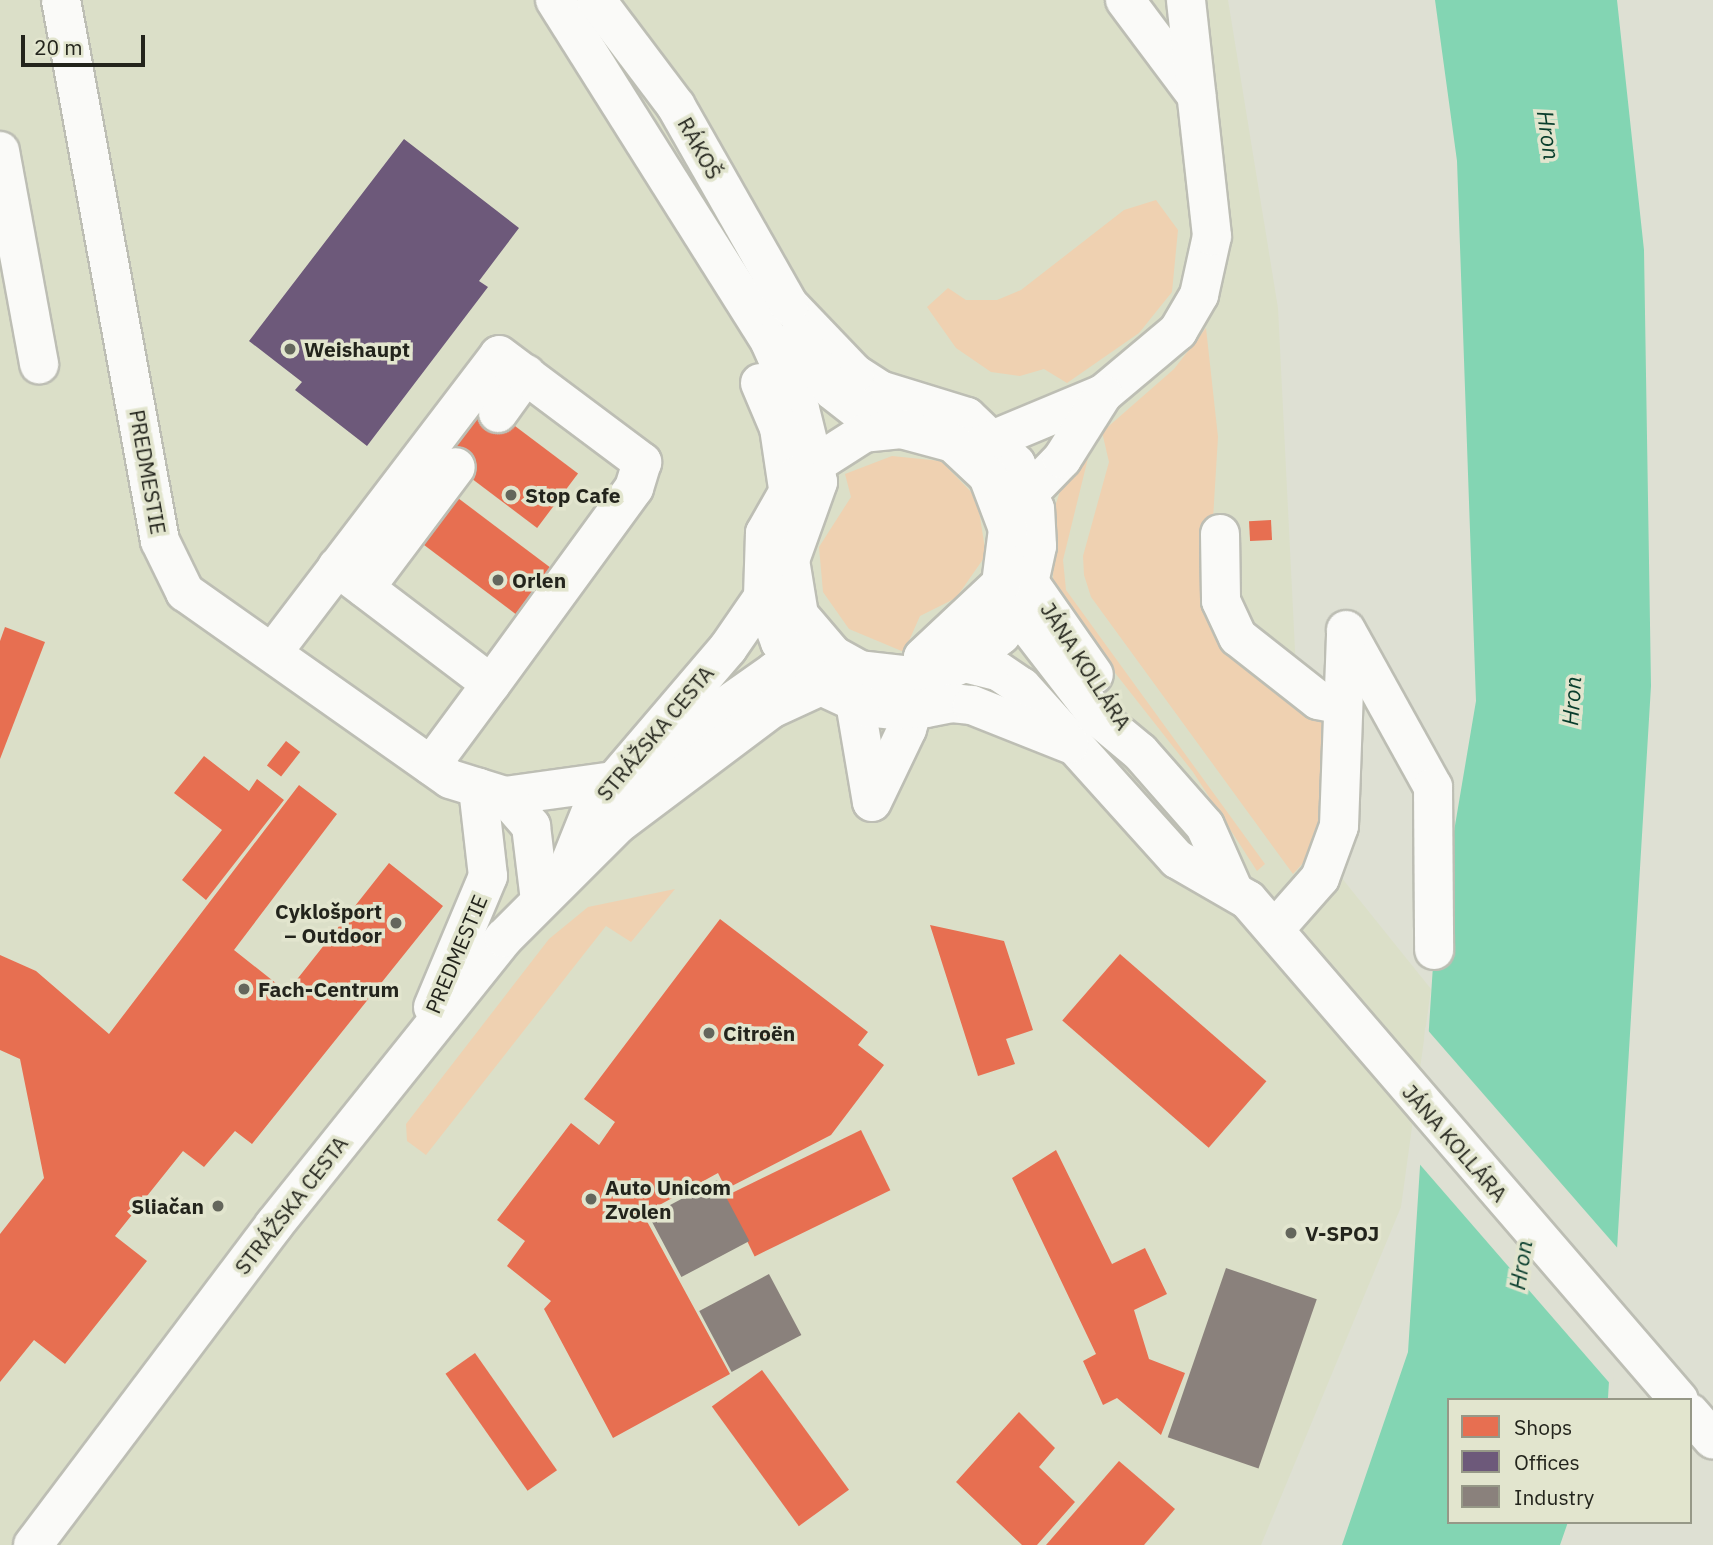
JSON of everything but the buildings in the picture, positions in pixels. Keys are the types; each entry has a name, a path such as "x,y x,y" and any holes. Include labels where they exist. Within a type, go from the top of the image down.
{"street":[{"name":"PREDMESTIE","path":"61,0 160,541 185,592 431,765 492,792 488,876 422,1037"},
{"name":"RÁKOŠ","path":"555,0 738,300 771,342 814,460 816,496 795,537 791,590 826,676"},
{"name":"RÁKOŠ","path":"596,0 676,106 789,305 855,374 902,398 940,404 980,445"},
{"path":"1125,0 1197,97"},
{"path":"980,445 1103,394 1178,331 1209,265 1211,204 1186,0"},
{"path":"0,151 39,364"},
{"name":"RÁKOŠ","path":"738,300 749,356 779,428 788,488"},
{"name":"RÁKOŠ","path":"789,305 799,342 832,390 883,430"},
{"path":"351,578 499,355 642,462 634,488 431,765"},
{"path":"498,413 526,374"},
{"path":"1030,492 1062,459 1103,394"},
{"path":"826,676 916,694 965,663 1015,594 1037,546 1030,492 980,445 919,431 883,430 814,460 788,488 765,533 763,597 826,676 872,802 916,694 935,639 1015,594"},
{"path":"980,445 1001,501 1015,594"},
{"path":"273,652 351,578 456,467"},
{"path":"1220,534 1221,601 1232,629 1270,668 1318,700 1343,705"},
{"path":"351,578 491,684"},
{"name":"JÁNA KOLLÁRA","path":"1015,594 1099,718 1140,752 1205,826 1232,887"},
{"name":"STRÁŽSKA CESTA","path":"552,889 593,806 728,649 763,597"},
{"path":"1275,929 1320,878 1339,826 1346,630 1433,787 1434,950"},
{"name":"JÁNA KOLLÁRA","path":"965,663 1022,687 1070,744 1177,859 1232,887 1275,929 1677,1398"},
{"path":"826,676 885,677 916,694"},
{"name":"STRÁŽSKA CESTA","path":"33,1545 422,1037 552,889 618,824 657,768 707,719 826,676"},
{"name":"JÁNA KOLLÁRA","path":"916,694 972,705 1070,744"},
{"path":"492,792 615,781"},
{"path":"492,792 531,826 552,889"}],"shaded area":[{"path":"0,0 1228,0 1278,308 1304,831 1431,989 1401,1207 1261,1545 0,1545"},
{"path":"1156,200 1178,230 1172,292 1139,333 1067,383 1044,369 1020,376 991,372 956,348 927,307 948,288 966,300 997,300 1021,290 1124,210"},
{"path":"1206,328 1218,437 1213,519 1229,643 1323,723 1330,736 1325,839 1293,874 1091,597 1084,575 1083,556 1109,462 1102,432 1174,369"},
{"path":"1085,446 1088,458 1063,560 1066,590 1265,864 1257,871 1193,772 1064,608 1053,583 1054,510 1067,469"},
{"path":"892,456 941,461 977,498 986,555 956,598 920,616 904,652 849,629 823,592 819,547 851,497 845,474"},
{"path":"675,889 631,942 606,926 426,1155 407,1141 406,1124 549,939 588,907"}],"water":[{"name":"Hron","path":"1435,0 1617,0 1644,250 1651,686 1608,1398 1447,1398 1447,1524 1567,1524 1560,1545 1342,1545 1408,1352 1434,950 1476,701 1457,161"}],"pier":[{"path":"1425,1027 1621,1252 1613,1387 1416,1160"}],"place":[{"name":"Weishaupt","path":"290,349"},
{"name":"Stop Cafe","path":"511,495"},
{"name":"Orlen","path":"498,580"},
{"name":"Cyklošport – Outdoor","path":"396,923"},
{"name":"Fach-Centrum","path":"244,989"},
{"name":"Citroën","path":"709,1033"},
{"name":"Auto Unicom Zvolen","path":"591,1199"},
{"name":"Sliačan","path":"218,1206"},
{"name":"V-SPOJ","path":"1291,1233"}]}
